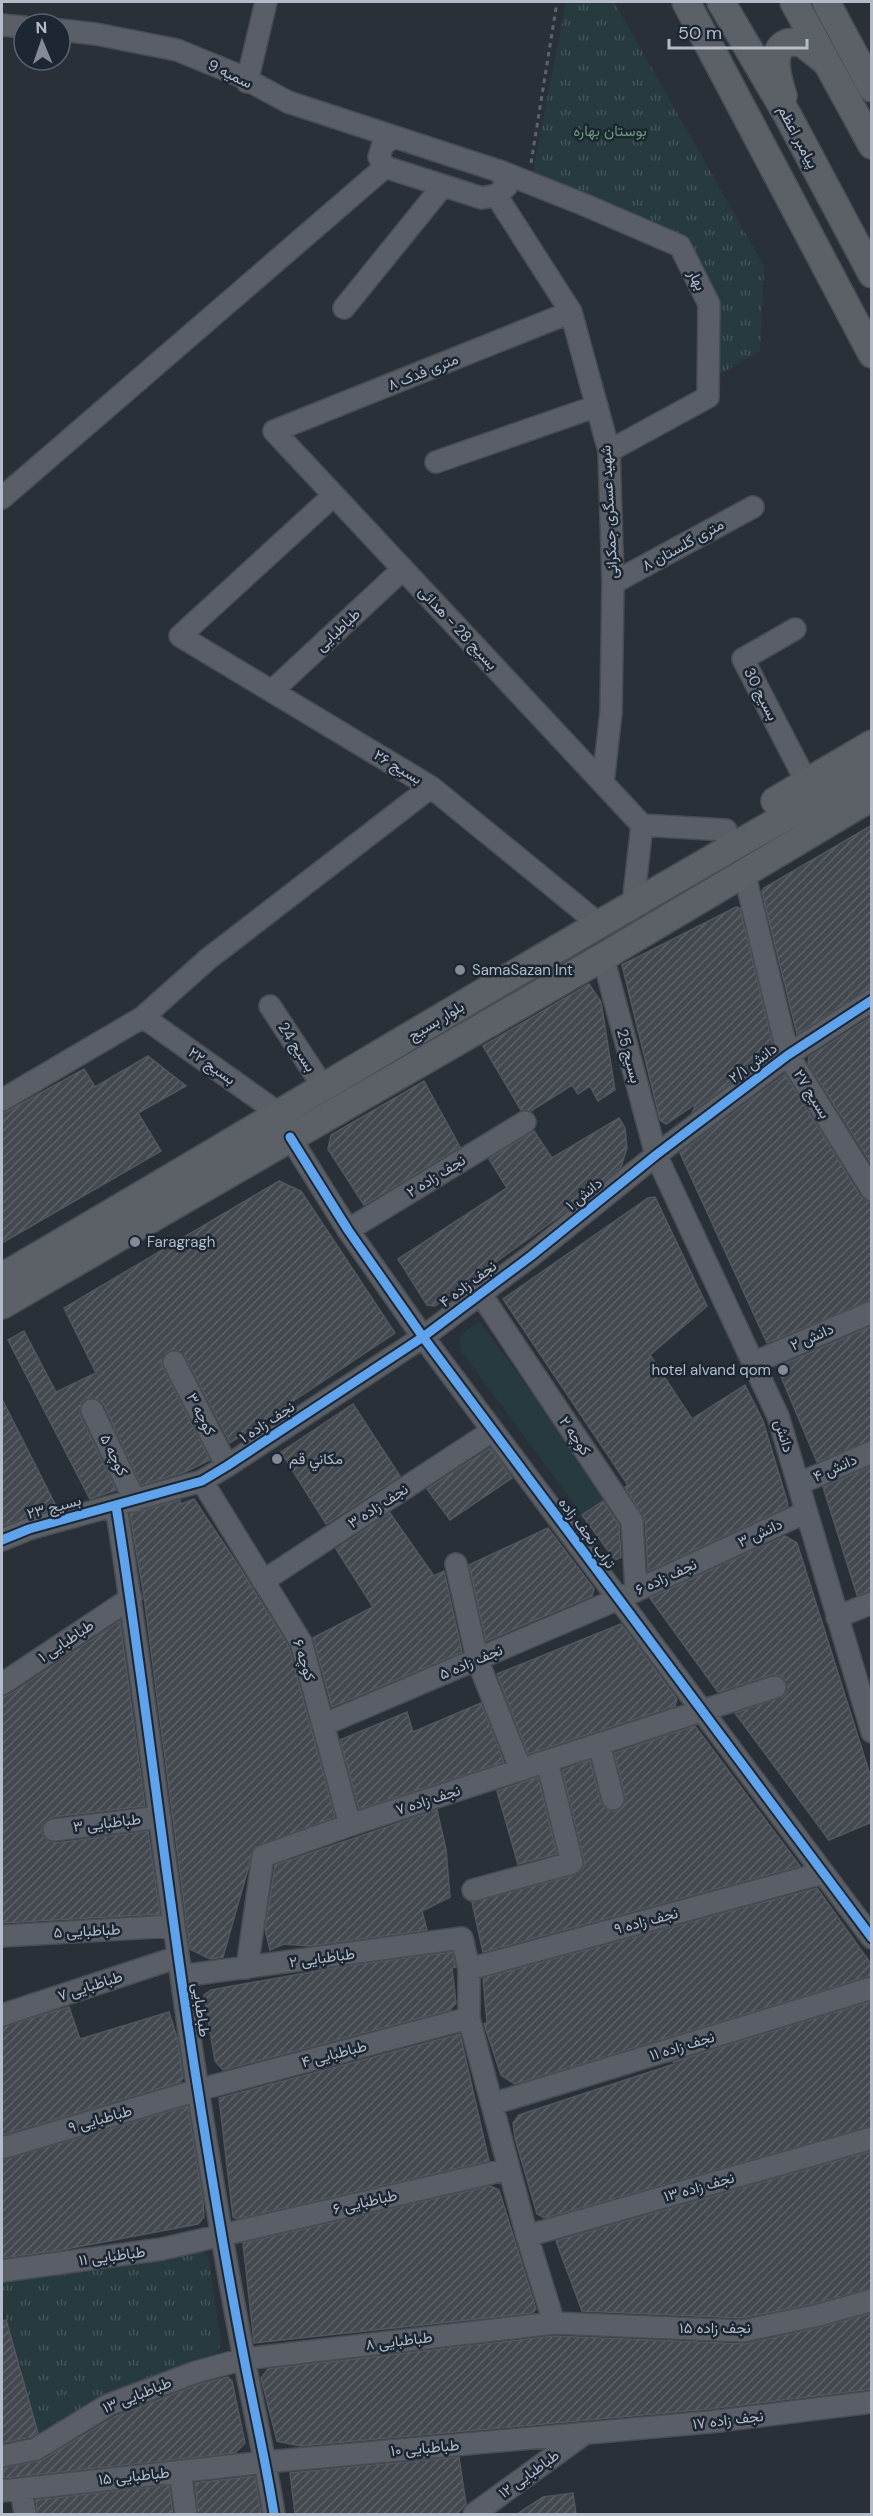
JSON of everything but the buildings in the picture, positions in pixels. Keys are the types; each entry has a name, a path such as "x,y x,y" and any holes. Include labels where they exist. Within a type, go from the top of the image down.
{"main road":[{"path":"686,2 872,354"},
{"name":"پیامبر اعظم","path":"722,2 788,116 872,274"},
{"path":"794,2 872,145"},
{"path":"826,2 872,88"},
{"path":"788,116 777,75 780,49 787,43 801,42 814,50 830,66"},
{"path":"722,842 807,783 872,744"},
{"name":"بلوار بسیج","path":"2,1305 285,1126 324,1088 633,904 722,842 872,768"},
{"name":"بلوار بسیج","path":"2,1277 739,883 872,797"},
{"path":"739,883 764,878 872,818"}],"street":[{"path":"248,82 266,2"},
{"name":"سمیه 9","path":"72,31 177,50 238,75 288,102 502,172"},
{"path":"395,136 383,144 379,157 385,168 482,198 496,195 506,186 502,172"},
{"path":"2,498 385,168"},
{"name":"بهار","path":"502,172 680,246 709,304 708,397 609,451"},
{"path":"344,308 442,187"},
{"name":"شهید عسگری جمکرانی","path":"496,195 571,312 609,451 613,583 611,712 603,783"},
{"name":"۸ متری فدک","path":"274,431 571,312"},
{"path":"436,462 597,406"},
{"name":"بسیج 28 - هدائی","path":"274,431 642,825"},
{"name":"بسیج ۲۶","path":"334,495 180,636 431,787 599,924"},
{"name":"۸ متری گلستان","path":"613,583 753,507"},
{"name":"طباطبایی","path":"272,691 403,569"},
{"name":"بسیج 30","path":"795,629 743,659 807,783"},
{"path":"2,1100 143,1017 208,959 431,787"},
{"path":"633,904 642,825 722,842"},
{"name":"بسیج ۲۷","path":"739,883 788,1055 872,1190"},
{"name":"بسیج 25","path":"603,957 656,1155"},
{"name":"دانش ۲/۱","path":"656,1155 788,1055 872,1000"},
{"name":"بسیج 24","path":"270,1006 324,1088"},
{"name":"بسیج ۲۲","path":"143,1017 285,1126"},
{"name":"نجف زاده ۲","path":"348,1230 525,1122"},
{"name":"تراب نجف زاده","path":"285,1126 348,1230 423,1337 492,1431 627,1595 702,1711 872,1938"},
{"name":"دانش ۱","path":"531,1256 656,1155"},
{"name":"دانش","path":"656,1155 778,1416 837,1617 868,1711 872,1732"},
{"name":"نجف زاده ۴","path":"423,1337 531,1256"},
{"name":"کوچه ۲","path":"480,1293 632,1521 627,1595"},
{"name":"دانش ۲","path":"753,1363 872,1311"},
{"name":"نجف زاده ۱","path":"126,1504 202,1481 423,1337"},
{"name":"کوچه ۳","path":"174,1362 228,1466"},
{"name":"کوچه ۵","path":"92,1410 126,1504"},
{"name":"نجف زاده ۳","path":"263,1581 492,1431"},
{"name":"دانش ۴","path":"798,1484 872,1452"},
{"name":"کوچه ۶","path":"202,1481 301,1642 350,1825"},
{"name":"طباطبایی","path":"126,1504 131,1598 198,2090 244,2359 266,2462 274,2514"},
{"name":"بسیج ۲۳","path":"2,1540 29,1529 126,1504"},
{"name":"دانش ۳","path":"713,1555 806,1512"},
{"name":"نجف زاده ۶","path":"627,1595 713,1555"},
{"path":"456,1564 477,1659 521,1770"},
{"name":"نجف زاده ۵","path":"323,1725 627,1595"},
{"name":"طباطبایی ۱","path":"2,1684 131,1598"},
{"path":"837,1617 872,1603"},
{"name":"نجف زاده ۷","path":"247,1968 263,1856 350,1825 775,1687"},
{"path":"599,1744 613,1799"},
{"path":"473,1890 572,1863 548,1761"},
{"name":"طباطبایی ۳","path":"54,1830 160,1817"},
{"name":"نجف زاده ۹","path":"470,1969 823,1873"},
{"name":"طباطبایی ۵","path":"2,1936 174,1926"},
{"name":"طباطبایی ۲","path":"180,1967 247,1968 462,1938 470,1969"},
{"name":"طباطبایی ۷","path":"2,2014 180,1967"},
{"path":"470,1969 469,2018 527,2236 554,2323"},
{"name":"نجف زاده ۱۱","path":"492,2104 872,1988"},
{"name":"طباطبایی ۴","path":"198,2090 469,2018"},
{"name":"طباطبایی ۹","path":"2,2148 198,2090"},
{"name":"نجف زاده ۱۳","path":"527,2236 872,2138"},
{"name":"طباطبایی ۶","path":"222,2235 509,2169"},
{"name":"طباطبایی ۱۱","path":"2,2271 162,2249 222,2235"},
{"name":"نجف زاده ۱۵","path":"554,2323 743,2331 819,2315 872,2300"},
{"name":"طباطبایی ۸","path":"244,2359 554,2323"},
{"name":"طباطبایی ۱۳","path":"2,2456 36,2449 108,2405 196,2372 244,2359"},
{"name":"نجف زاده ۱۷","path":"584,2434 710,2422 872,2402"},
{"name":"طباطبایی ۱۰","path":"266,2462 584,2434"},
{"name":"طباطبایی ۱۲","path":"474,2514 584,2434"},
{"name":"طباطبایی ۱۵","path":"11,2490 266,2462"},
{"path":"180,2471 186,2514"},
{"path":"11,2490 25,2514"}],"path":[{"path":"528,182 557,2"}],"green space":[{"name":"بوستان بهاره","path":"566,2 614,2 764,266 760,351 716,376 720,301 688,237 533,171"},
{"path":"476,1323 481,1323 608,1498 582,1515 460,1349 461,1337"},
{"path":"202,2250 209,2259 221,2342 217,2356 40,2440 2,2305 2,2283"}],"cycle path":[{"path":"2,1540 29,1529 202,1481 227,1466 423,1337 531,1256 656,1155 788,1055 872,1000"},
{"path":"290,1137 348,1230 423,1337 872,1938"},
{"path":"116,1506 198,2090 232,2292 274,2514"}],"place":[{"name":"SamaSazan Int","path":"460,970"},
{"name":"Faragragh","path":"135,1242"},
{"name":"hotel alvand qom","path":"783,1370"},
{"name":"مكاني قم","path":"277,1459"}]}
